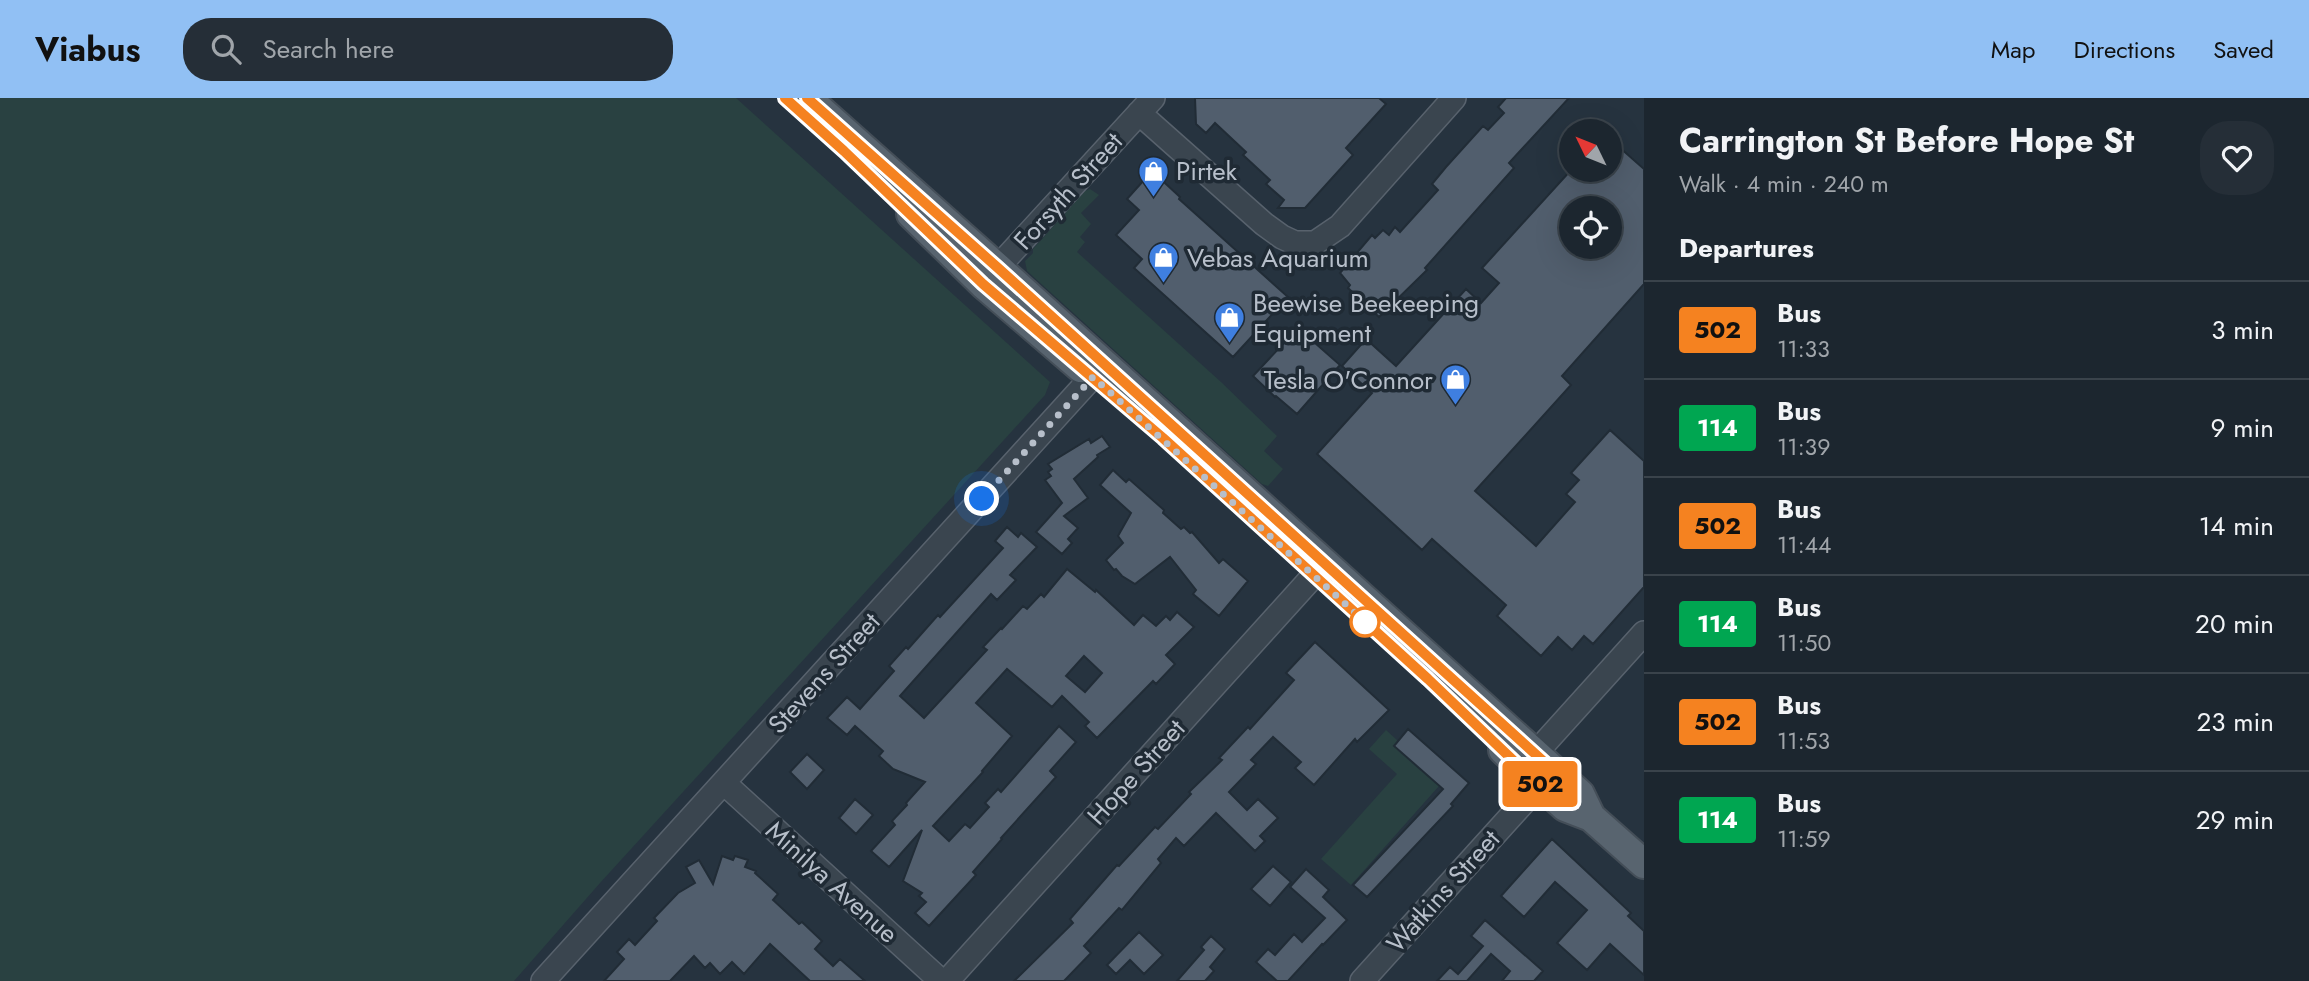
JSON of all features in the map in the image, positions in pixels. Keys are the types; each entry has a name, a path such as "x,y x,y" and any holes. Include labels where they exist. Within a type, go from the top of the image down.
{"main road":[{"path":"785,98 1098,371 1537,769 1580,794 1591,817 1644,864"},
{"path":"807,98 991,276"}],"street":[{"path":"1146,106 1264,224 1296,243 1315,243 1340,226 1454,98"},
{"name":"Forsyth Street","path":"991,276 1146,106"},
{"name":"Stevens Street","path":"543,981 1098,371"},
{"name":"Hope Street","path":"947,981 1319,569"},
{"name":"Watkins Street","path":"1362,981 1537,769 1644,633"},
{"name":"Minilya Avenue","path":"724,783 941,981"}],"green space":[{"path":"0,98 736,98 1050,382 1045,395 514,981 0,981"},
{"path":"1090,189 1099,195 1081,213 1091,224 1080,237 1085,242 1077,252 1277,436 1264,451 1283,469 1268,486 1262,484 1027,271 1025,261 1033,253 1033,249 1085,191"},
{"path":"1386,730 1398,741 1394,746 1439,786 1351,885 1321,859 1397,774 1369,749"}],"building":[{"path":"1195,98 1379,98 1386,104 1346,148 1353,155 1305,208 1278,208 1284,200 1266,184 1270,180 1243,155 1246,152 1215,123 1206,133 1196,124"},
{"path":"1506,98 1569,98 1509,163 1514,168 1425,268 1427,270 1379,317 1348,288 1350,285 1340,273 1372,235 1375,238 1383,230 1389,235 1395,227 1400,232 1438,190 1432,184 1446,167 1483,126 1488,130 1504,113 1498,107"},
{"path":"1622,150 1644,169 1644,284 1562,376 1571,385 1475,491 1536,546 1575,502 1566,494 1579,480 1571,473 1610,430 1644,461 1644,587 1593,644 1584,636 1572,650 1558,637 1541,656 1497,616 1506,605 1432,539 1422,550 1317,454 1372,393 1342,366 1366,339 1396,366 1466,289 1481,303 1499,283 1482,268 1560,182 1622,182"},
{"path":"1152,171 1180,197 1179,199 1288,297 1233,357 1134,268 1142,259 1116,235 1139,210 1127,199"},
{"path":"1298,328 1340,365 1297,414 1253,376"},
{"path":"1102,436 1110,447 1097,455 1098,457 1074,479 1088,498 1064,516 1078,528 1068,539 1072,543 1062,554 1036,532 1062,503 1045,480 1051,476 1048,472 1052,469 1048,464 1089,439 1091,443"},
{"path":"1113,470 1126,482 1129,479 1181,529 1184,527 1192,532 1219,563 1223,559 1248,581 1219,616 1193,594 1196,590 1170,557 1135,584 1114,570 1106,560 1123,543 1118,536 1131,513 1100,485"},
{"path":"1007,527 1018,537 1021,533 1037,547 1010,575 1016,580 997,600 991,594 900,696 924,718 987,650 983,647 1001,628 1023,606 1027,609 1041,594 1044,597 1067,569 1095,592 1096,590 1134,625 1143,615 1156,626 1166,616 1170,620 1177,612 1194,627 1166,655 1175,664 1156,684 1153,681 1097,738 1085,726 1089,722 1062,696 1052,707 1007,669 976,703 1012,736 933,826 949,841 965,824 970,828 989,807 985,803 998,789 1001,792 1059,726 1076,742 1050,771 1056,777 973,872 976,875 929,926 915,913 926,902 919,896 922,893 903,881 922,830 889,867 871,851 895,825 892,821 925,782 893,769 879,756 883,751 855,726 847,735 827,718 847,697 860,709 894,671 889,666 938,615 940,617 1003,548 995,541","holes":["1084,656 1102,673 1085,692 1066,676"]},
{"path":"1315,642 1389,710 1357,742 1355,739 1314,785 1295,768 1301,762 1273,737 1251,760 1256,764 1229,792 1247,810 1258,799 1278,818 1260,836 1265,841 1255,851 1216,813 1184,846 1176,838 1158,859 1161,863 1122,910 1119,908 1084,946 1091,953 1064,981 1014,981 1073,923 1070,919 1117,865 1119,866 1155,827 1158,829 1191,794 1189,792 1222,760 1219,758 1248,727 1250,729 1294,680 1286,673"},
{"path":"1408,729 1469,783 1451,804 1453,806 1367,897 1353,885 1443,789 1394,746"},
{"path":"807,754 824,770 807,789 790,772"},
{"path":"855,799 873,815 856,834 839,818"},
{"path":"1552,839 1631,913 1628,916 1644,931 1644,975 1610,944 1587,970 1557,943 1587,910 1555,882 1524,917 1501,896"},
{"path":"722,856 733,860 735,856 748,860 745,867 756,871 755,873 778,894 773,900 822,941 815,949 833,966 840,959 865,981 810,981 770,944 744,974 732,962 720,974 710,963 705,968 694,956 670,981 604,981 624,959 617,952 629,939 635,945 657,921 654,918 678,893 695,883 686,867 699,860 713,884"},
{"path":"1273,866 1291,882 1270,906 1251,889"},
{"path":"1306,869 1329,890 1323,897 1347,920 1288,981 1277,981 1256,962 1268,949 1275,955 1294,934 1302,942 1325,918 1290,887"},
{"path":"1485,920 1543,971 1534,981 1502,981 1510,971 1491,954 1467,981 1437,981 1450,967 1458,974 1483,946 1471,936"},
{"path":"1139,932 1163,955 1144,974 1130,960 1116,974 1107,965"},
{"path":"1211,936 1225,949 1210,967 1214,971 1205,981 1177,981 1204,950 1201,947"}],"bus line":[{"name":"502","path":"785,98 983,284 1163,438 1428,679 1539,785 1553,770 807,98"}],"place":[{"name":"Pirtek","path":"1153,198"},
{"name":"Vebas Aquarium","path":"1164,285"},
{"name":"Beewise Beekeeping Equipment","path":"1230,345"},
{"name":"Tesla O'Connor","path":"1456,407"}],"route":[{"path":"982,499 1093,377 1371,627 1365,622"}]}
